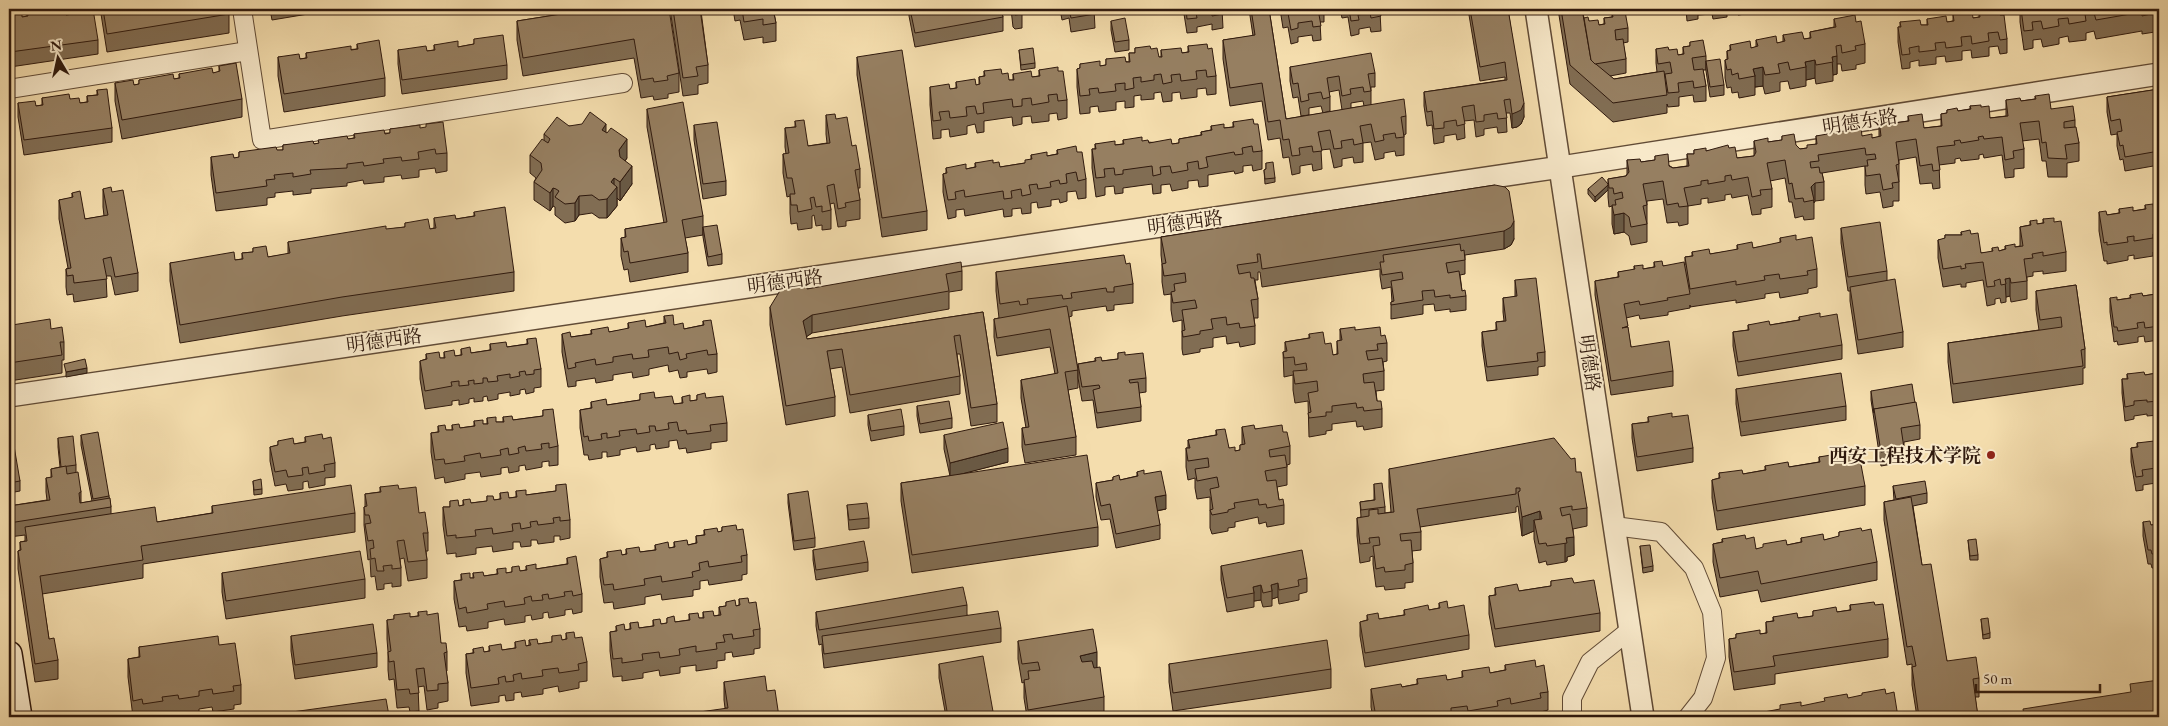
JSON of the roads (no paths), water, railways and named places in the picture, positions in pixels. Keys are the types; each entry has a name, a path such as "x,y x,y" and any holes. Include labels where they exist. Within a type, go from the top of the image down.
{"main road":[{"path":"9,654 19,717"}],"street":[{"path":"242,9 262,140 623,83"},
{"name":"明德路","path":"1536,9 1642,717"},
{"path":"9,89 248,51"},
{"name":"明德东路","path":"1561,167 2159,74"},
{"name":"明德西路","path":"9,396 1561,167"},
{"path":"1614,526 1661,532 1694,568 1712,612 1716,658 1703,698 1688,717"},
{"path":"1572,717 1572,698 1590,662 1630,630"}],"place":[{"name":"西安工程技术学院","path":"1991,455"}]}
